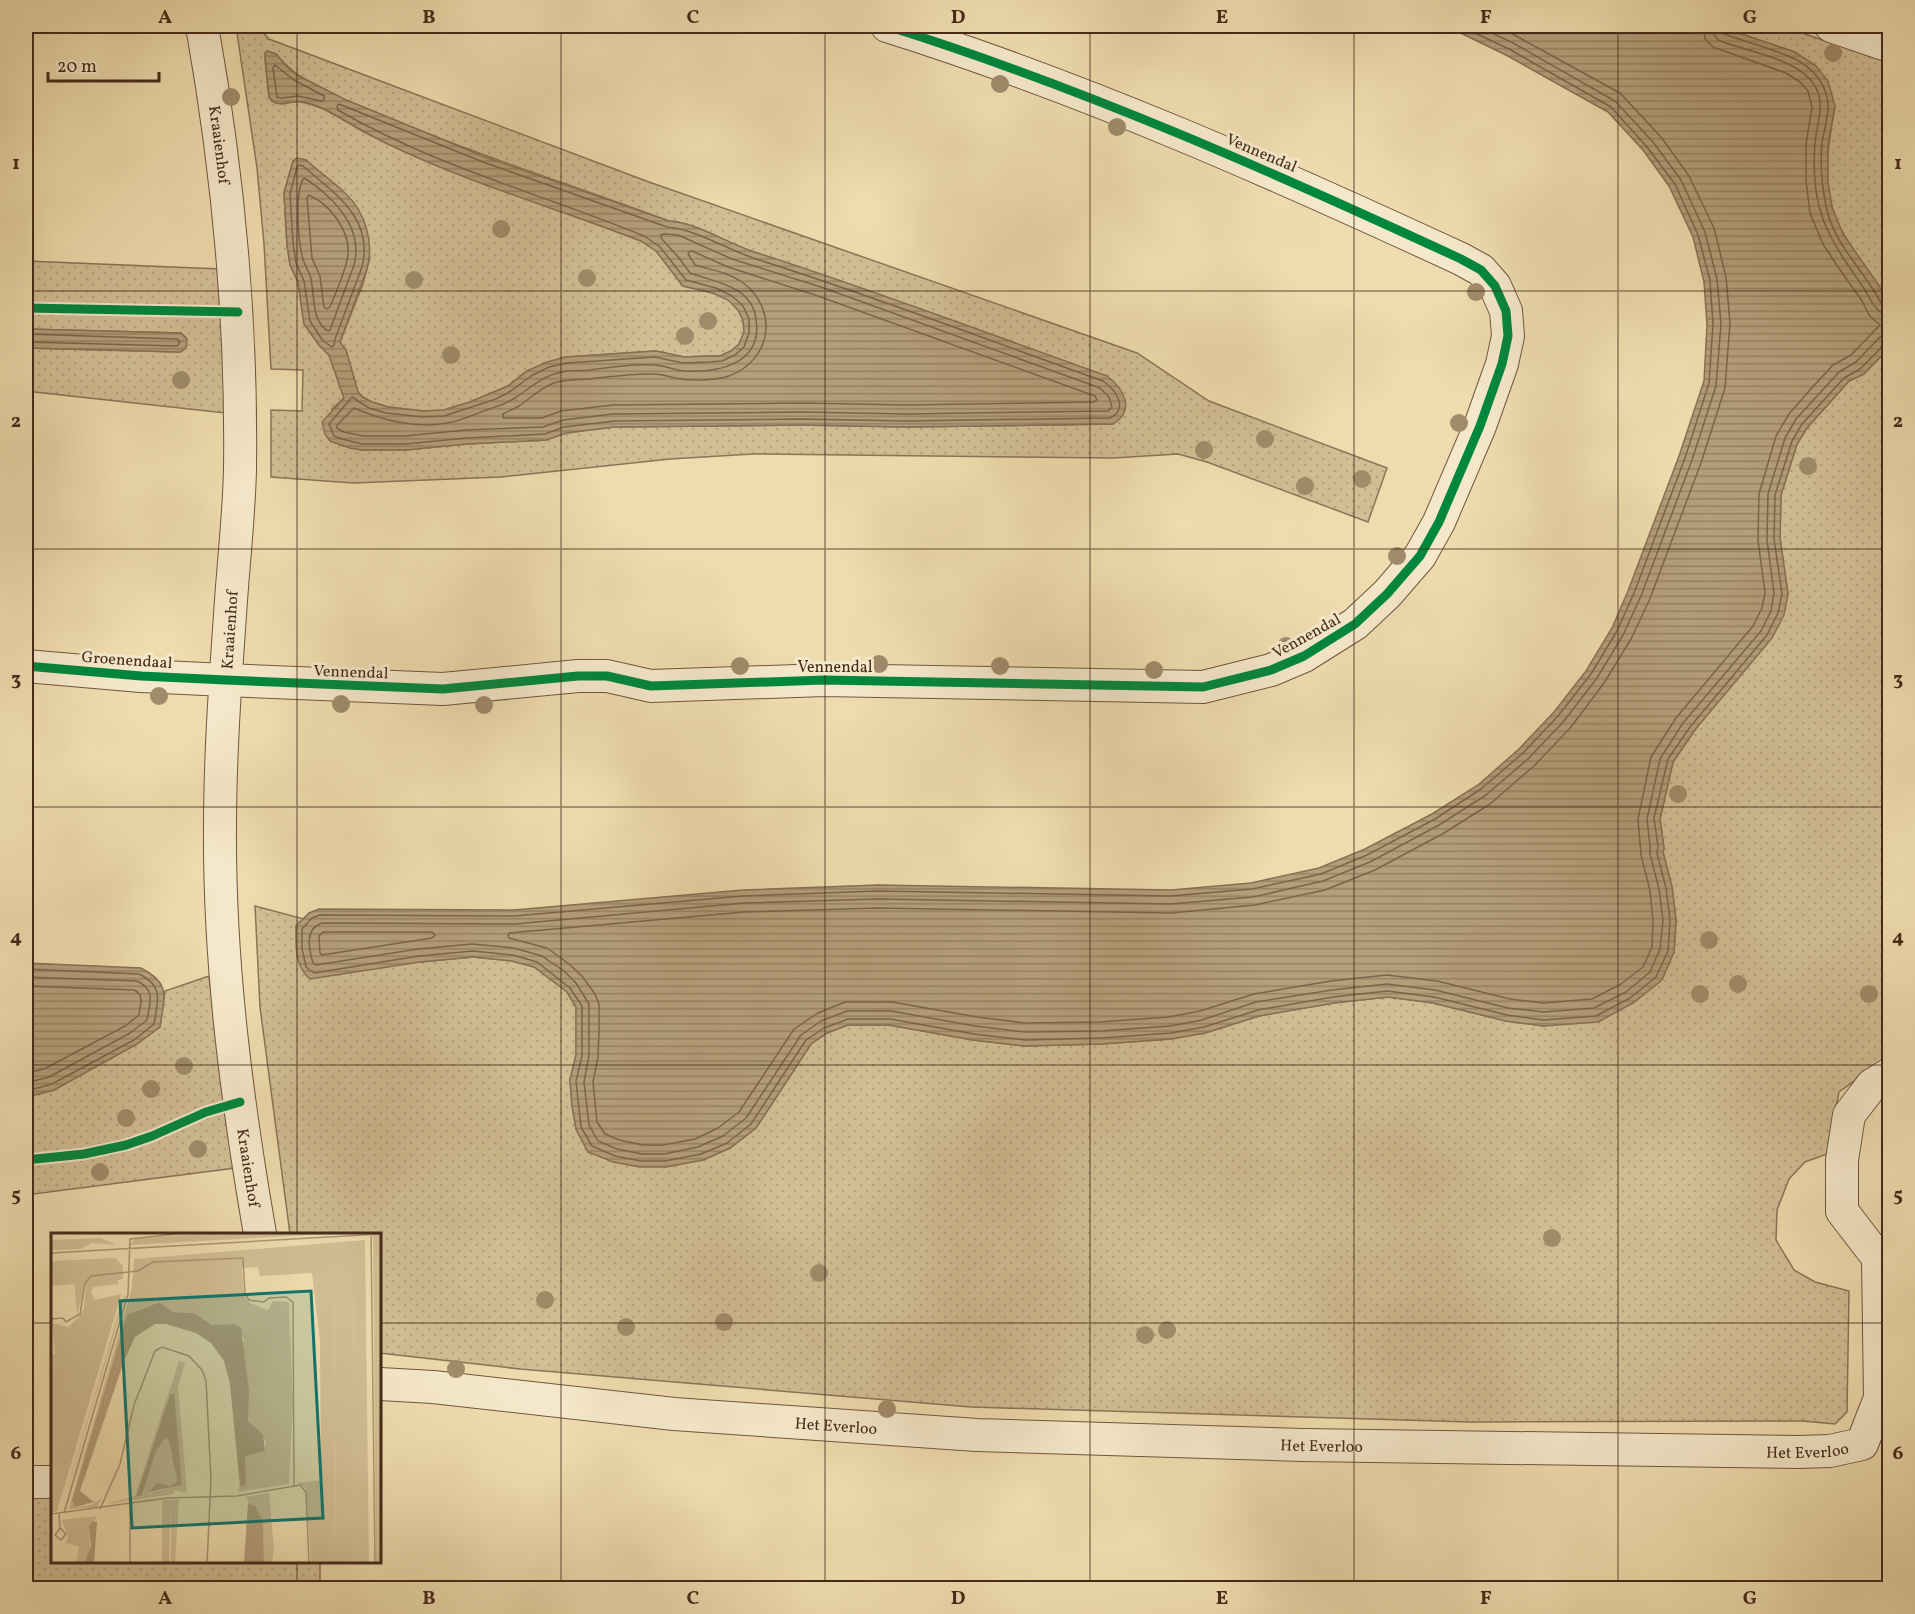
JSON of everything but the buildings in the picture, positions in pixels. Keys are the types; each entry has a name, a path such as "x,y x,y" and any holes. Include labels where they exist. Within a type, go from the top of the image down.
{"street":[{"name":"Kraaienhof","path":"202,26 225,190 238,312 240,471 220,807 221,899 231,1038 260,1233"},
{"name":"Vennendal","path":"226,681 442,689 578,676 607,676 651,686 836,681 1203,687 1271,670 1304,656 1355,624 1387,594 1420,556 1439,522 1480,426 1502,364 1508,336 1506,311 1494,286 1481,270 1258,166 1033,76 887,26"},
{"path":"1831,26 1890,46"},
{"name":"Groenendaal","path":"26,666 226,681"},
{"name":"Het Everloo","path":"381,1384 433,1387 674,1414 977,1435 1303,1445 1830,1451 1862,1444 1880,1398 1878,1258 1842,1211 1842,1160 1849,1115 1872,1085 1890,1074"},
{"path":"26,1482 51,1482"}],"shaded area":[{"path":"236,26 257,26 269,39 649,182 1137,353 1209,401 1387,468 1368,522 1207,462 1178,454 1113,458 753,454 670,459 501,477 353,483 271,477 271,410 302,411 303,370 271,369 257,168","holes":["276,54 287,66 326,92 456,145 669,221 689,225 754,252 1106,376 1113,424 614,427 566,433 546,440 406,450 362,450 340,445 332,409 344,398 329,355 304,324 298,282 290,265 284,193 293,161 306,160 322,174 370,257 363,284 340,342 346,350 358,392 372,402 388,407 424,411 444,410 508,386 527,371 566,357 656,351 684,357 720,356 739,344 744,332 743,320 729,300 713,293 683,286 656,251 641,241 422,159 366,133 326,110 297,101 282,104 272,101 269,97 265,58"]},
{"path":"1718,26 1782,26 1889,63 1889,307 1845,236 1832,207 1827,169 1835,106 1795,52"},
{"path":"26,261 221,269 225,413 26,391 26,348 180,352 187,339 181,333 26,329"},
{"path":"1889,341 1889,1056 1839,1092 1827,1154 1805,1162 1789,1179 1777,1210 1776,1240 1794,1270 1815,1282 1849,1291 1847,1412 1835,1424 1803,1421 1470,1422 971,1407 520,1369 381,1353 381,1233 290,1233 260,1007 255,906 304,919 296,926 420,962 473,957 512,961 534,967 567,992 576,1007 576,1055 570,1080 572,1105 576,1129 588,1152 665,1167 703,1160 730,1148 756,1128 811,1044 827,1033 848,1025 889,1025 973,1040 1024,1046 1101,1044 1171,1039 1205,1033 1259,1016 1334,1003 1388,997 1433,1003 1506,1021 1544,1026 1674,952 1676,920 1672,887 1663,852 1660,819 1673,762 1788,594 1780,538 1781,495 1797,444 1807,428 1849,381 1864,374 1885,352"},
{"path":"209,976 222,1092 235,1168 26,1195 26,1097 54,1090 160,1027 165,991"},
{"path":"51,1493 51,1563 320,1563 320,1588 26,1588 26,1494"}],"water":[{"path":"1446,26 1718,26 1795,52 1815,65 1828,81 1835,106 1828,145 1828,181 1832,207 1843,234 1882,290 1889,307 1889,341 1885,352 1864,374 1849,381 1807,428 1797,444 1781,495 1780,538 1788,594 1784,615 1772,638 1694,731 1673,762 1660,819 1663,852 1672,887 1676,920 1674,952 1662,980 1633,1003 1598,1022 1544,1026 1506,1021 1433,1003 1388,997 1334,1003 1259,1016 1205,1033 1171,1039 1101,1044 1024,1046 973,1040 889,1025 848,1025 827,1033 811,1044 756,1128 730,1148 703,1160 665,1167 640,1167 613,1162 588,1152 576,1129 572,1105 570,1080 576,1055 576,1007 567,992 534,967 512,961 473,957 420,962 310,979 305,974 297,955 296,926 309,913 319,909 514,910 743,890 878,885 1171,890 1251,883 1319,868 1365,849 1432,814 1478,785 1519,749 1554,712 1586,671 1612,628 1679,456 1704,381 1707,325 1704,282 1693,237 1669,186 1643,150 1608,112 1506,55"},
{"path":"267,51 276,54 297,75 344,99 485,157 669,221 690,225 754,252 1107,376 1122,393 1126,406 1124,412 1113,424 614,427 566,433 546,440 406,450 362,450 330,441 325,434 322,422 344,398 329,355 304,324 298,282 290,265 287,244 284,193 293,161 297,158 306,160 346,194 359,210 367,229 369,259 367,269 340,342 346,350 358,392 372,402 388,407 424,411 444,410 508,386 527,371 566,357 656,351 684,357 720,356 739,344 744,332 743,320 738,310 728,300 713,293 683,286 656,251 641,241 422,160 317,106 302,102 275,103 269,97 265,58"},
{"path":"26,329 181,333 187,339 186,348 180,352 26,348"},
{"path":"26,963 141,968 158,980 164,992 160,1027 137,1044 54,1090 26,1097"}],"cycle path":[{"path":"26,666 141,676 443,689 578,676 607,676 651,686 824,680 1203,687 1271,670 1304,656 1355,624 1387,594 1420,556 1439,522 1480,426 1502,364 1508,336 1506,311 1495,286 1481,270 1461,259 1249,163 1033,76 887,26"},
{"path":"26,308 238,312"},
{"path":"26,1160 84,1154 126,1145 206,1112 240,1102"}]}
